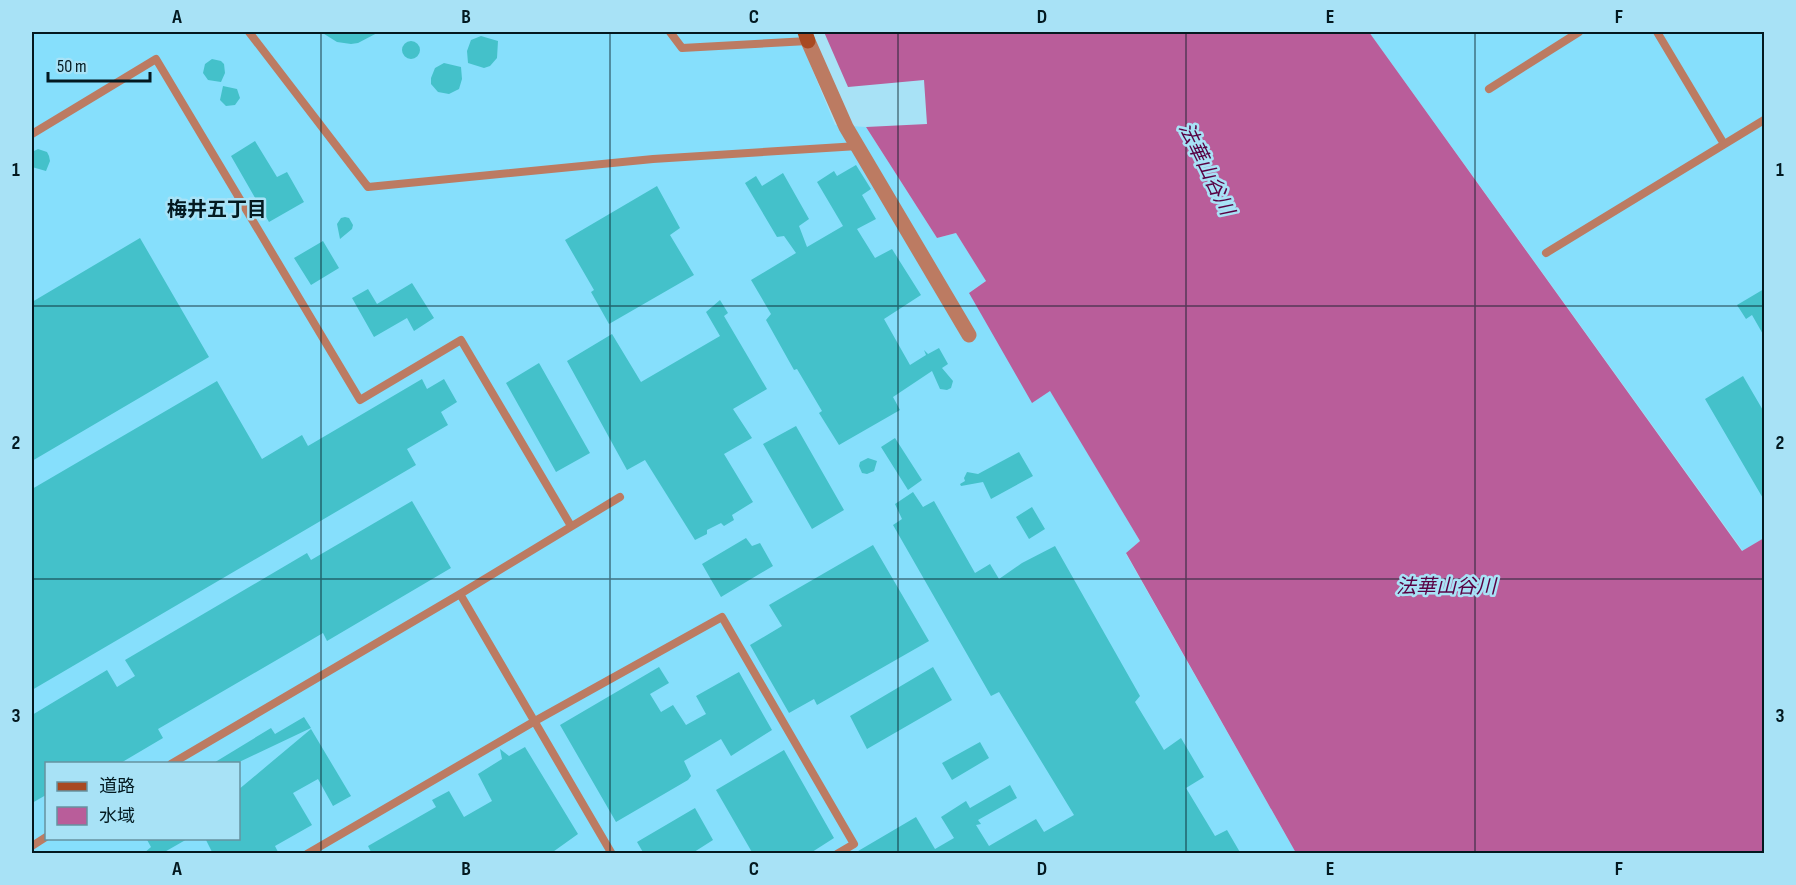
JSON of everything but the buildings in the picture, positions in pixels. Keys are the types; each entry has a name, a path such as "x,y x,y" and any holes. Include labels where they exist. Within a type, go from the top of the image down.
{"street":[{"path":"806,36 846,127 969,335"}],"lane":[{"path":"249,32 368,187 653,159 858,146"},
{"path":"670,32 682,48 806,36"},
{"path":"1488,89 1579,32"},
{"path":"1657,32 1724,144"},
{"path":"32,134 156,59 360,400 461,340 571,526"},
{"path":"1546,253 1764,120"},
{"path":"174,762 620,497"},
{"path":"460,594 612,854"},
{"path":"307,854 535,721 722,617 854,844 837,854"},
{"path":"32,846 45,838"}],"shaded area":[{"path":"32,32 797,32 835,125 866,127 937,238 956,233 986,281 970,292 1032,402 1050,390 1140,541 1126,554 1296,853 32,853"},
{"path":"1369,32 1764,32 1764,538 1743,551"}],"water":[{"name":"法華山谷川","path":"824,32 1369,32 1742,551 1764,538 1764,853 1296,853 1126,553 1140,541 1050,391 1032,403 969,293 986,281 956,233 937,238 866,127 927,124 924,80 848,87"}],"district":[{"name":"梅井五丁目","path":"217,210"}]}
